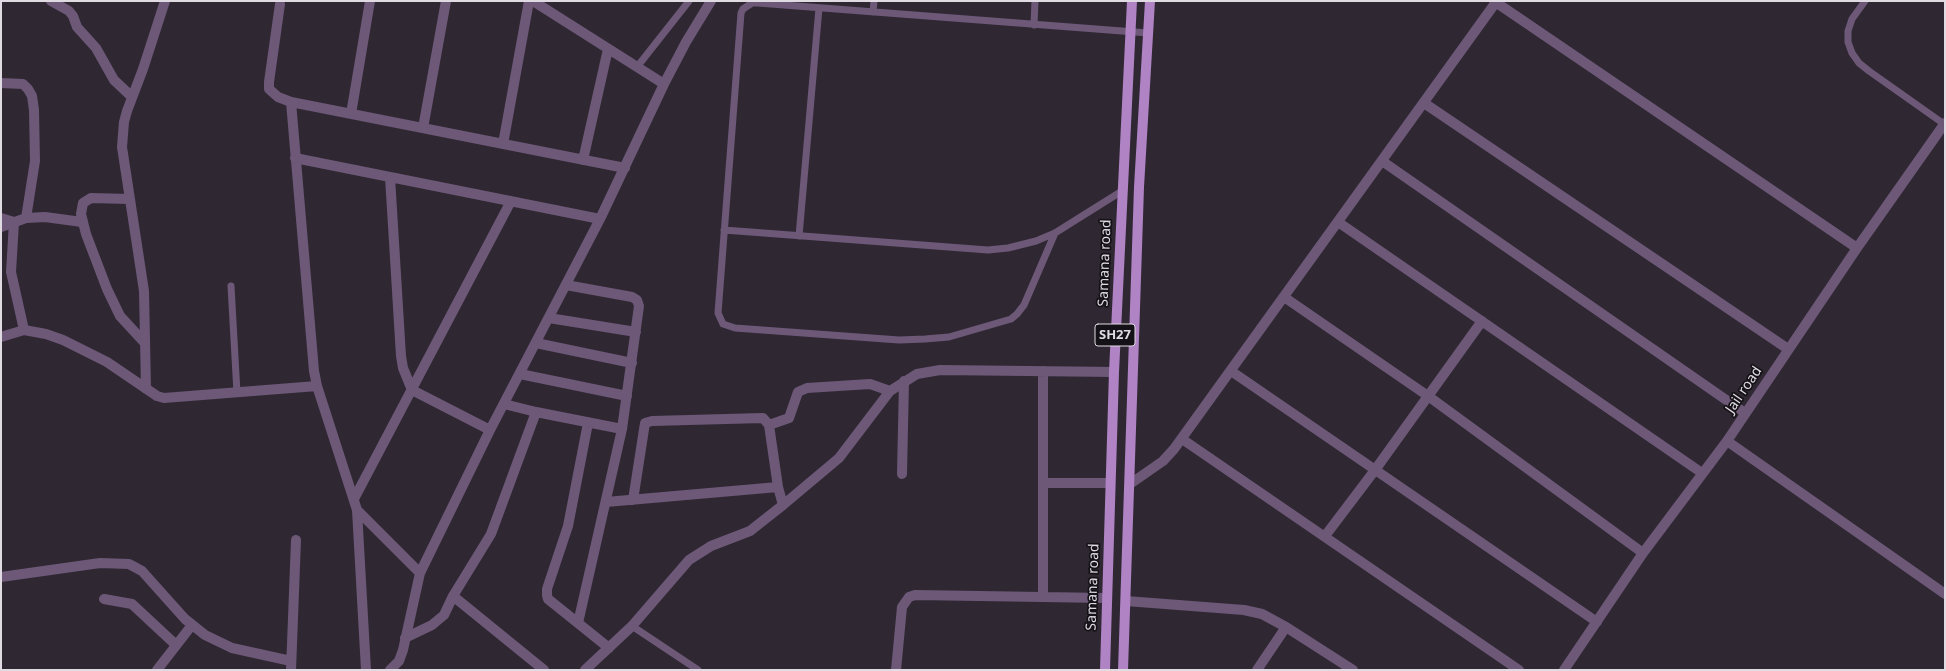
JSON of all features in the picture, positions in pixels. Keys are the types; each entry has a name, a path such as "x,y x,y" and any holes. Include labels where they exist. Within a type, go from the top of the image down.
{"main road":[{"name":"Samana road","path":"1105,670 1114,372 1129,33 1132,1"},
{"name":"SH27","path":"1123,670 1139,187 1150,1"}],"street":[{"path":"50,1 69,11 73,16 77,27 96,48 114,80 132,97"},
{"path":"146,389 144,291 122,147 124,122 165,1"},
{"path":"351,114 370,1"},
{"path":"423,128 446,1"},
{"path":"503,144 529,1"},
{"path":"533,1 664,84"},
{"path":"390,670 399,661 420,573 490,430 600,219 664,84 686,42 712,1"},
{"path":"1130,484 1163,461 1182,438 1496,1 1857,248"},
{"path":"280,4 269,89 278,97 291,102 625,168"},
{"path":"582,160 608,48"},
{"path":"1,83 24,84 32,96 34,110 35,162 26,218"},
{"path":"291,102 314,371 317,386 354,499 356,510 366,670"},
{"path":"1424,102 1788,349"},
{"name":"Jail road","path":"1564,670 1643,553 1726,441 1857,248 1945,124"},
{"path":"295,158 600,219"},
{"path":"1382,161 1745,413"},
{"path":"390,177 403,368 412,390 490,430"},
{"path":"129,199 100,197 86,200 81,207 82,222 107,289 120,316 144,342"},
{"path":"354,499 511,201"},
{"path":"1,227 26,218 45,217 82,222"},
{"path":"1,218 14,222"},
{"path":"14,222 11,272 24,330"},
{"path":"1338,222 1702,473"},
{"path":"566,285 632,297 637,300 639,306 622,429 578,623"},
{"path":"1284,297 1428,396 1643,553"},
{"path":"549,318 636,332"},
{"path":"1325,536 1375,470 1482,321"},
{"path":"1,337 24,330 46,334 82,348 130,376 157,396 170,399 317,386"},
{"path":"536,343 632,363"},
{"path":"586,670 632,626 689,560 711,546 750,531 783,506 839,458 890,391 904,381 917,374 940,370 1114,372"},
{"path":"1043,371 1044,597"},
{"path":"1231,371 1597,622"},
{"path":"520,374 627,396"},
{"path":"902,474 904,381"},
{"path":"769,425 789,418 798,392 807,388 870,384 877,385 890,391"},
{"path":"504,404 622,429"},
{"path":"405,638 439,621 444,615 453,596 491,534 536,412"},
{"path":"632,500 644,428 648,422 763,418 769,425 778,487 783,506"},
{"path":"588,423 568,526 547,589 548,599 609,648"},
{"path":"1182,438 1519,670"},
{"path":"1726,441 1945,594"},
{"path":"1043,483 1110,483"},
{"path":"606,502 778,487"},
{"path":"356,510 420,573"},
{"path":"1,577 100,563 129,564 136,567 149,577 192,625 205,635 232,648 291,666 296,540"},
{"path":"896,670 902,607 909,597 915,595 1106,598"},
{"path":"453,596 544,670"},
{"path":"104,599 132,604 176,645"},
{"path":"1126,601 1244,610 1262,614 1286,627 1352,670"},
{"path":"159,669 192,625"},
{"path":"1258,670 1286,627"}],"lane":[{"path":"637,67 689,1"},
{"path":"873,12 874,1"},
{"path":"1034,25 1035,1"},
{"path":"1865,1 1852,19 1848,31 1848,42 1852,53 1859,63 1869,71 1945,124"},
{"path":"1055,232 1024,305 1017,314 1010,318 949,337 925,340 900,340 735,328 723,324 718,313 741,13 747,5 752,3 1129,33 1148,33"},
{"path":"799,236 819,8"},
{"path":"724,230 988,250 1022,245 1055,232 1122,191"},
{"path":"232,286 237,393"},
{"path":"632,626 698,670"}]}
